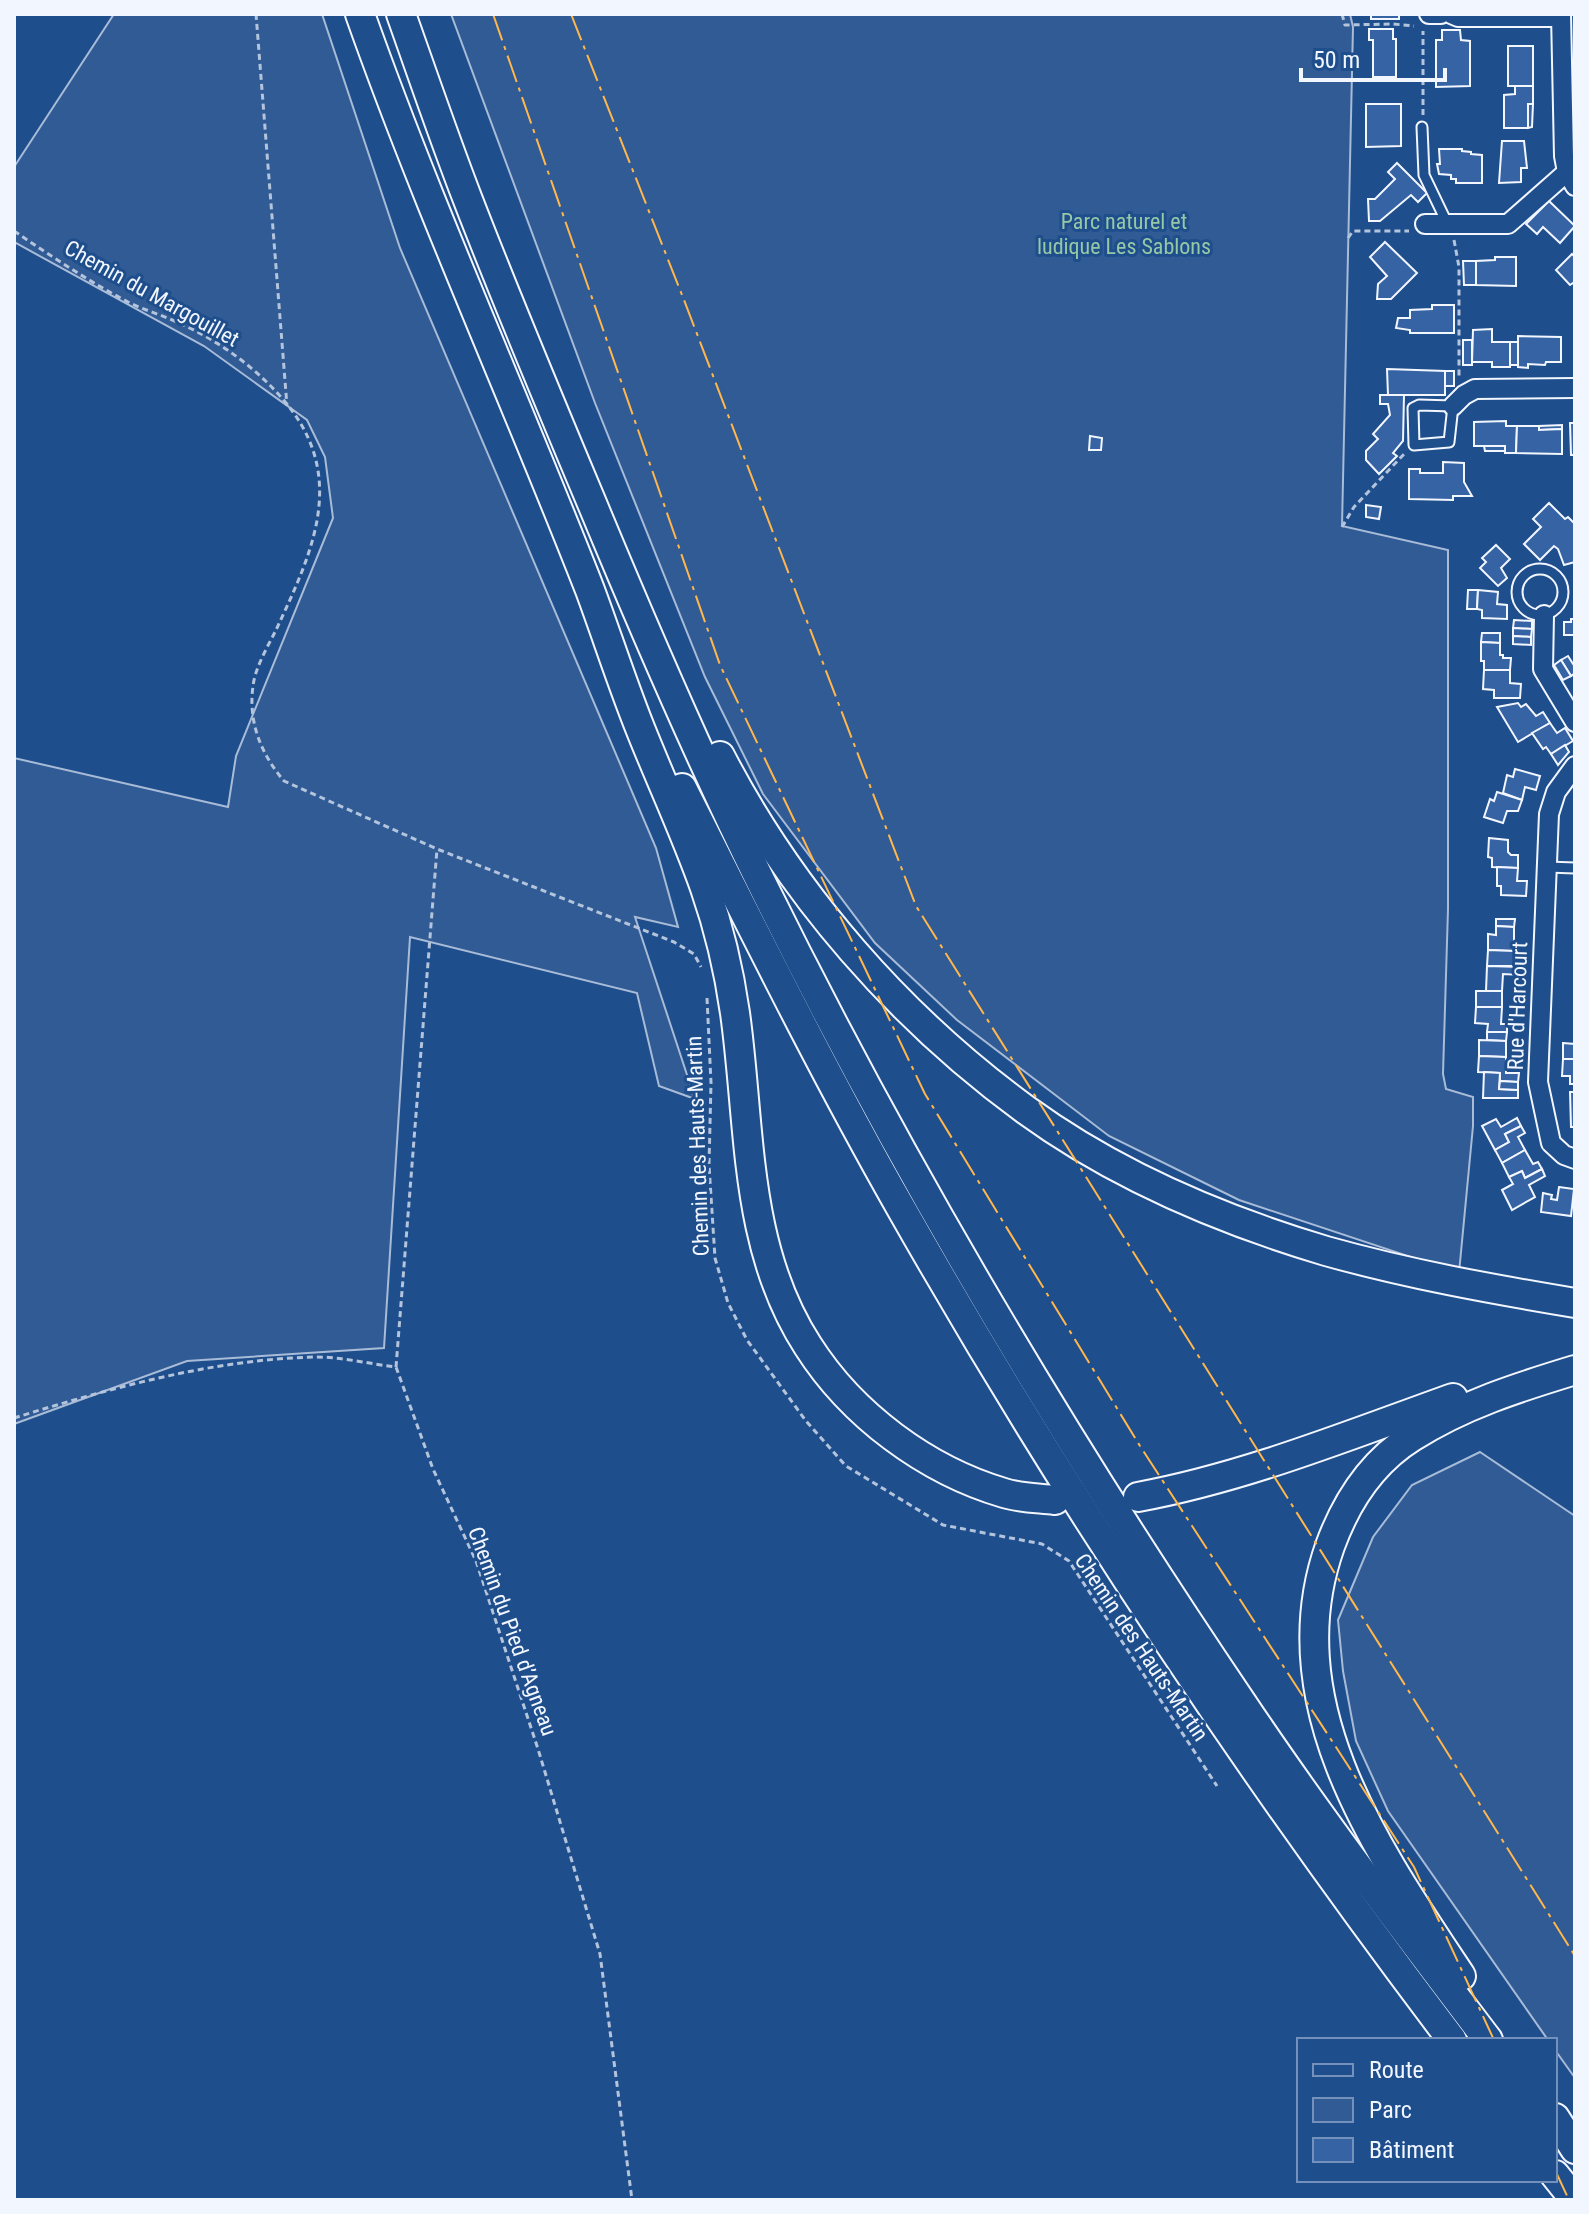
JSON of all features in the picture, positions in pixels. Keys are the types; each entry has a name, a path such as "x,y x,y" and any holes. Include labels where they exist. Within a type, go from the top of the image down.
{"highway":[{"path":"360,14 590,592 638,723 706,888 725,956 735,1014 755,1205 765,1253 784,1301 808,1346 839,1387 877,1424 962,1478 1008,1494 1055,1500"},
{"path":"401,14 467,197 697,751 762,886 926,1194 1001,1327 1243,1705 1378,1895 1486,2038"},
{"path":"622,575 666,650 736,786 792,875 850,947 906,1009 964,1062 1028,1111 1091,1152 1152,1183 1249,1224 1325,1250 1401,1270 1575,1303"},
{"path":"590,592 739,900 899,1205 972,1330 1087,1518 1196,1683 1307,1843 1451,2038"},
{"path":"1138,1497 1191,1487 1251,1470 1539,1368 1575,1359"},
{"path":"1503,2038 1407,1895 1362,1817 1338,1765 1323,1713 1315,1660 1316,1603 1321,1570 1335,1534 1355,1493 1377,1465 1410,1438 1451,1415 1511,1390 1575,1370"},
{"path":"1557,2121 1575,2152"},
{"path":"1557,2130 1575,2152"},
{"path":"1557,2178 1575,2200"}],"street":[{"path":"1429,14 1441,14"},
{"path":"1425,224 1508,224 1571,179 1564,156 1561,16 1458,17 1451,14"},
{"path":"1458,401 1482,389 1575,388"},
{"path":"1544,615 1543,669 1575,722"},
{"name":"Rue d'Harcourt","path":"1553,1144 1538,1082 1547,867 1552,802 1575,766"},
{"path":"1553,1144 1575,1145"},
{"path":"1553,1144 1564,1155 1575,1159"}],"lane":[{"path":"1422,127 1424,175 1448,225"},
{"path":"1458,401 1449,442 1414,445 1414,407 1458,401"},
{"path":"1530,571 1557,574 1562,583 1558,609 1544,615 1529,610 1518,600 1517,585 1530,571"},
{"path":"1547,867 1575,868"}],"path":[{"path":"256,14 287,406"},
{"path":"1342,14 1345,25 1393,24 1423,28 1422,127"},
{"path":"1348,238 1353,231 1407,232 1425,224"},
{"path":"1448,225 1459,267 1458,401"},
{"name":"Chemin du Margouillet","path":"14,231 64,265 130,303 181,324 231,353 261,377 294,413 312,448 321,489 317,530 305,567 253,685 254,728 268,762 284,781 437,849"},
{"path":"1342,527 1354,507 1414,445"},
{"path":"14,1418 122,1388 239,1362 320,1357 396,1367 437,849 674,942 694,954 703,971"},
{"name":"Chemin des Hauts-Martin","path":"707,997 711,1083 709,1165 715,1258 728,1303 747,1340 806,1421 846,1466 943,1525 1042,1544 1069,1561 1217,1786"},
{"name":"Chemin du Pied d’Agneau","path":"396,1367 433,1469 476,1561 538,1749 600,1954 632,2200"}],"green space":[{"path":"114,14 322,14 400,248 656,848 678,927 635,917 695,1099 659,1086 637,993 410,937 384,1348 187,1361 14,1424 14,758 228,807 236,756 333,518 325,457 307,420 204,346 14,242 14,167"},
{"name":"Parc naturel et ludique Les Sablons","path":"451,14 1350,14 1353,27 1342,526 1448,550 1448,909 1443,1074 1446,1089 1473,1097 1459,1273 1239,1200 1109,1136 957,1020 875,943 763,794 705,677 595,403"},
{"path":"1480,1452 1575,1516 1575,2078 1557,2053 1557,2038 1547,2038 1388,1811 1356,1741 1343,1671 1338,1620 1373,1537 1412,1485"}],"building":[{"path":"1371,14 1399,14 1399,19 1371,19"},
{"path":"1369,29 1393,29 1396,77 1373,77 1373,40 1369,40"},
{"path":"1442,30 1460,30 1461,40 1470,41 1470,86 1436,87 1436,40 1442,40"},
{"path":"1508,46 1533,46 1533,86 1508,86"},
{"path":"1515,86 1533,86 1533,104 1528,104 1528,128 1504,128 1504,95 1515,94"},
{"path":"1366,104 1401,104 1401,146 1366,147"},
{"path":"1528,104 1533,104 1532,127 1528,128"},
{"path":"1502,141 1524,141 1527,168 1521,168 1521,182 1499,183"},
{"path":"1439,149 1462,149 1482,155 1482,183 1456,183 1451,175 1439,174"},
{"path":"1397,163 1427,193 1418,202 1411,195 1380,221 1369,221 1368,199 1375,199 1395,179 1388,172"},
{"path":"1549,201 1575,226 1560,243 1543,227 1537,234 1526,224"},
{"path":"1385,242 1417,273 1391,299 1377,299 1378,284 1387,276 1370,257"},
{"path":"1572,254 1575,257 1575,285 1570,285 1556,270"},
{"path":"1495,257 1516,257 1516,286 1476,285 1476,261 1495,260"},
{"path":"1463,261 1476,261 1476,285 1464,285"},
{"path":"1432,305 1454,305 1454,333 1410,333 1410,330 1396,328 1398,318 1410,318 1410,310 1432,309"},
{"path":"1492,329 1492,342 1510,342 1510,367 1492,367 1492,362 1472,362 1473,330"},
{"path":"1518,336 1561,337 1561,362 1518,367"},
{"path":"1463,340 1472,340 1472,365 1463,365"},
{"path":"1510,342 1518,342 1518,365 1510,365"},
{"path":"1387,369 1445,371 1445,395 1388,395"},
{"path":"1445,371 1454,371 1454,386 1445,386"},
{"path":"1380,395 1404,395 1403,441 1393,453 1397,456 1379,474 1366,460 1366,451 1378,439 1373,434 1390,415 1388,404 1380,404"},
{"path":"1506,421 1506,426 1517,426 1516,453 1505,453 1505,446 1474,446 1474,422"},
{"path":"1570,423 1575,423 1575,455 1571,455"},
{"path":"1562,425 1562,429 1539,430 1539,426"},
{"path":"1517,426 1539,426 1539,430 1562,429 1562,454 1516,453"},
{"path":"1090,436 1102,438 1101,450 1089,450"},
{"path":"1484,446 1505,446 1505,451 1485,451"},
{"path":"1443,462 1464,463 1464,482 1472,496 1453,496 1453,500 1409,499 1409,469 1420,469 1420,473 1443,473"},
{"path":"1549,503 1575,524 1575,562 1564,565 1554,546 1540,560 1524,544 1541,527 1533,519"},
{"path":"1366,505 1381,507 1379,519 1366,517"},
{"path":"1496,545 1510,559 1501,568 1507,578 1498,586 1480,568 1486,562 1482,558"},
{"path":"1468,590 1478,590 1477,609 1467,609"},
{"path":"1478,590 1498,592 1497,604 1507,605 1507,619 1482,618 1482,610 1477,609"},
{"path":"1575,619 1575,635 1564,635 1564,622 1571,622"},
{"path":"1514,620 1532,621 1532,629 1513,628"},
{"path":"1513,628 1532,629 1531,637 1513,636"},
{"path":"1482,633 1500,633 1500,643 1481,642"},
{"path":"1513,636 1531,637 1531,645 1513,644"},
{"path":"1481,642 1500,643 1500,655 1511,658 1510,670 1484,670"},
{"path":"1568,656 1575,667 1575,673 1571,676 1561,660"},
{"path":"1561,660 1571,676 1563,680 1554,665"},
{"path":"1484,670 1510,670 1510,683 1521,684 1520,698 1494,698 1494,690 1483,689"},
{"path":"1518,703 1521,707 1526,704 1536,716 1543,712 1550,723 1518,742 1497,707"},
{"path":"1550,723 1557,733 1565,728 1573,741 1551,754 1546,747 1543,749 1532,733"},
{"path":"1565,745 1569,752 1558,765 1551,754"},
{"path":"1515,769 1540,776 1536,790 1525,787 1522,800 1503,793 1507,775 1513,777"},
{"path":"1497,792 1522,800 1518,811 1507,811 1503,823 1484,817 1490,799 1494,801"},
{"path":"1489,838 1508,840 1508,852 1518,855 1518,868 1492,867 1492,858 1488,857"},
{"path":"1497,867 1518,868 1517,881 1527,881 1526,896 1501,895 1501,886 1497,886"},
{"path":"1496,919 1515,919 1514,927 1496,926"},
{"path":"1496,926 1514,927 1514,951 1488,950 1488,934 1496,935"},
{"path":"1488,950 1514,951 1514,966 1487,966"},
{"path":"1487,966 1522,967 1521,975 1503,974 1502,991 1486,991"},
{"path":"1476,991 1502,991 1502,1007 1476,1007"},
{"path":"1476,1007 1502,1007 1501,1024 1507,1024 1507,1032 1487,1032 1488,1024 1475,1023"},
{"path":"1487,1032 1507,1032 1506,1041 1487,1040"},
{"path":"1479,1040 1506,1041 1506,1057 1479,1056"},
{"path":"1563,1043 1575,1044 1575,1059 1563,1059"},
{"path":"1479,1056 1506,1057 1506,1073 1519,1073 1518,1082 1500,1081 1500,1073 1478,1072"},
{"path":"1563,1059 1575,1059 1575,1084 1570,1084 1570,1076 1562,1076"},
{"path":"1484,1072 1500,1073 1499,1089 1518,1090 1518,1098 1483,1098"},
{"path":"1500,1081 1518,1082 1518,1090 1499,1089"},
{"path":"1570,1092 1575,1092 1575,1127 1571,1127"},
{"path":"1517,1118 1521,1126 1505,1134 1509,1142 1495,1150 1482,1126 1496,1119 1501,1127"},
{"path":"1521,1126 1525,1133 1518,1137 1525,1150 1502,1163 1495,1150 1509,1142 1505,1134"},
{"path":"1525,1150 1533,1164 1538,1162 1542,1169 1525,1178 1522,1171 1509,1177 1502,1163"},
{"path":"1542,1169 1545,1176 1529,1185 1535,1197 1512,1210 1502,1190 1513,1184 1509,1177 1522,1171 1525,1178"},
{"path":"1559,1187 1574,1189 1571,1216 1541,1212 1543,1193 1557,1200"}],"power":[{"path":"493,14 720,665 925,1094 1140,1446 1414,1867 1493,2038"},
{"path":"571,14 916,906 1575,1956"},
{"path":"1557,2174 1569,2200"}]}
